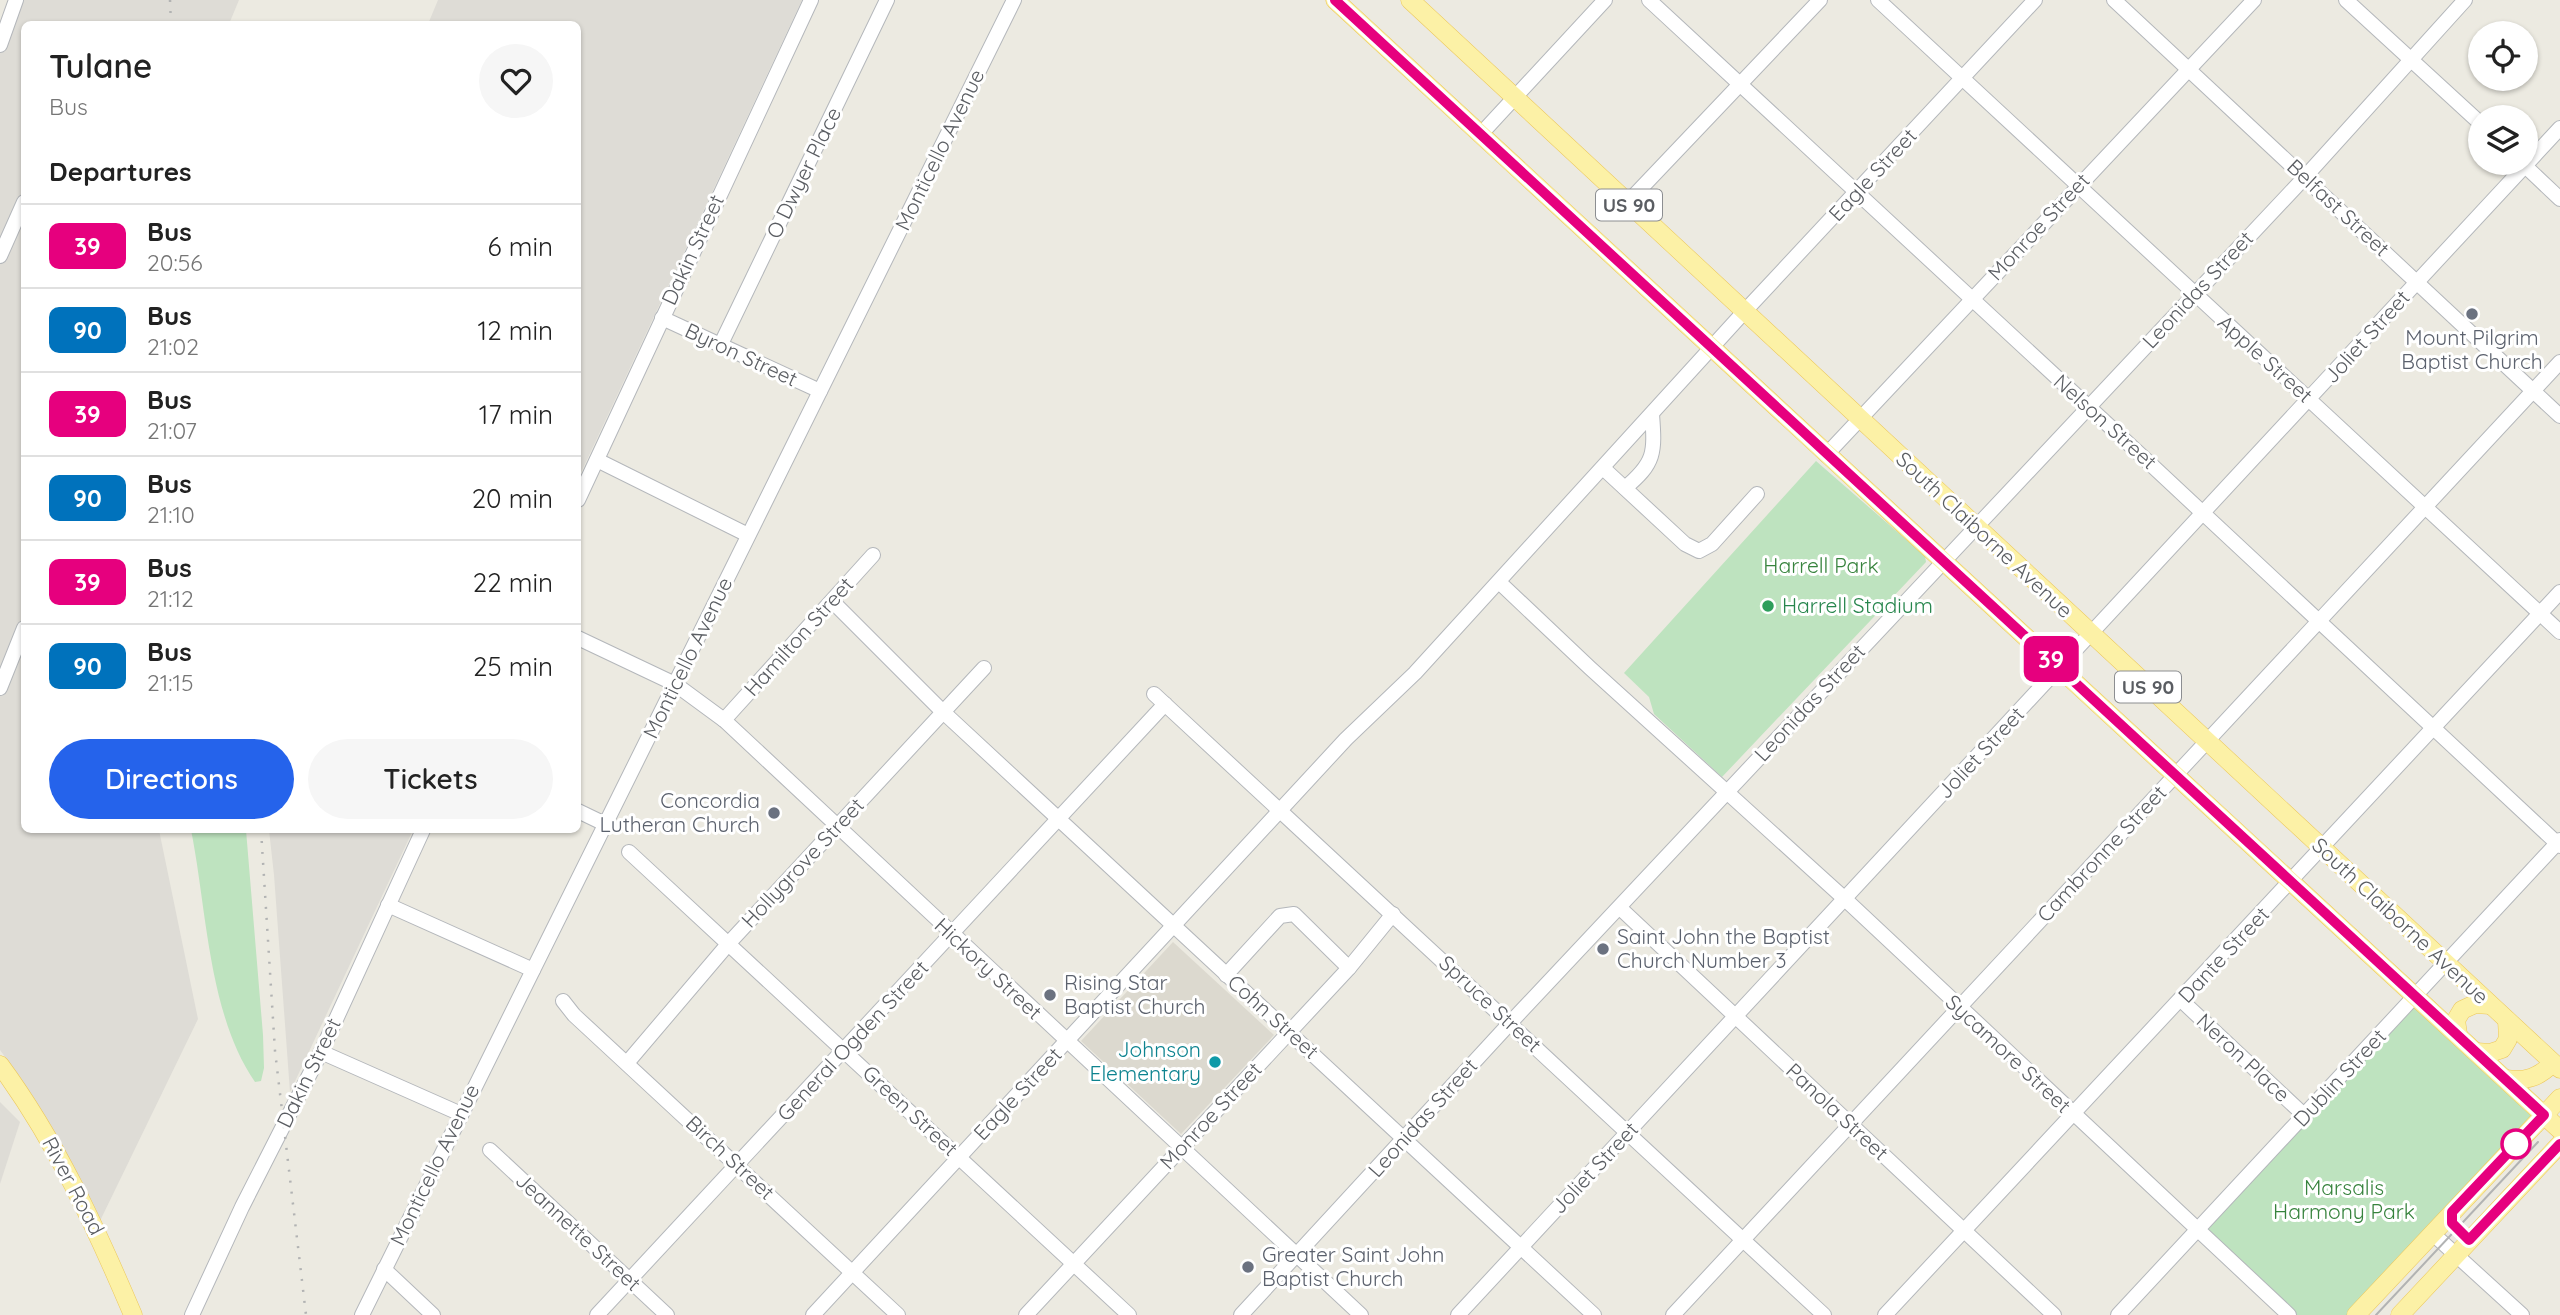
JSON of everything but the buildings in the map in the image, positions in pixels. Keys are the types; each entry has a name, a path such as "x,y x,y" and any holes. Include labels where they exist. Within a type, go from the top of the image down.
{"main road":[{"name":"South Claiborne Avenue","path":"1335,0 1710,349 2417,995 2560,1130"},
{"name":"South Claiborne Avenue","path":"1410,0 2557,1066"},
{"path":"2458,1034 2456,1020 2462,1010 2475,1004 2490,1005"},
{"path":"2477,1052 2490,1053 2502,1049 2508,1039 2507,1020"},
{"name":"River Road","path":"0,1065 37,1119 97,1229 133,1315"},
{"path":"2506,1079 2528,1080 2557,1066"},
{"path":"2356,1315 2560,1098"},
{"path":"2400,1315 2560,1144"},
{"path":"2452,1212 2452,1223 2469,1240"}],"street":[{"path":"0,45 16,0"},
{"name":"Dakin Street","path":"581,494 811,0"},
{"name":"O Dwyer Place","path":"720,346 887,0"},
{"name":"Monticello Avenue","path":"362,1315 1014,0"},
{"path":"1480,135 1605,0"},
{"name":"Nelson Street","path":"1649,0 2087,407 2205,512 2317,620 2559,843"},
{"path":"1627,203 1820,0"},
{"name":"Apple Street","path":"1878,0 2560,632"},
{"name":"Eagle Street","path":"813,1315 1175,927 1280,810 1499,582 1744,312 1857,194 2035,0"},
{"name":"Belfast Street","path":"2114,0 2560,416"},
{"name":"Monroe Street","path":"1826,455 2254,0"},
{"path":"2346,0 2468,112"},
{"name":"Leonidas Street","path":"1241,1315 1510,1023 2305,177 2465,0"},
{"name":"Joliet Street","path":"2538,149 2560,128"},
{"name":"Joliet Street","path":"1458,1315 2310,400 2513,175"},
{"path":"2535,175 2560,199"},
{"path":"0,256 21,209"},
{"name":"Byron Street","path":"662,318 820,391"},
{"name":"Cambronne Street","path":"1673,1315 2560,362"},
{"path":"1625,488 1643,472 1651,460 1651,414"},
{"path":"597,460 748,535"},
{"path":"1603,468 1685,544 1699,551 1712,544 1757,494"},
{"name":"Hamilton Street","path":"723,720 873,555"},
{"name":"Sycamore Street","path":"1499,582 1846,900 2289,1315"},
{"name":"Dante Street","path":"1885,1315 2560,592"},
{"name":"Cohn Street","path":"832,601 941,710 1594,1315"},
{"path":"0,688 21,636"},
{"name":"Hickory Street","path":"581,639 675,684 723,720 1066,1043 1361,1315"},
{"name":"Hollygrove Street","path":"627,1063 729,943 941,710 984,667"},
{"name":"Spruce Street","path":"1160,699 1824,1315"},
{"name":"General Ogden Street","path":"597,1315 1059,820 1160,699"},
{"path":"581,812 605,824"},
{"name":"Dakin Street","path":"192,1315 242,1207 321,1052 422,833"},
{"name":"Dublin Street","path":"2118,1315 2559,843"},
{"name":"Green Street","path":"629,852 1129,1315"},
{"path":"388,905 533,970"},
{"name":"Panola Street","path":"1620,908 2054,1315"},
{"path":"1226,975 1280,915 1286,913 1294,914 1349,968"},
{"name":"Monroe Street","path":"1026,1315 1349,968 1393,914"},
{"name":"Neron Place","path":"2181,1000 2305,1116"},
{"name":"Birch Street","path":"563,1001 574,1015 898,1315"},
{"path":"321,1052 460,1114"},
{"name":"Jeannette Street","path":"490,1150 667,1315"},
{"path":"2432,1233 2522,1315"},
{"path":"384,1269 433,1315"}],"shaded area":[{"path":"23,0 239,0 230,21 21,21 21,833 160,833 198,1019 99,1223 22,1080 0,1050 0,33 10,37"},
{"path":"438,0 802,0 581,473 581,21 429,21"},
{"path":"269,833 412,833 290,1092"},
{"path":"1173,942 1274,1035 1181,1134 1081,1041"},
{"path":"0,1102 20,1122 0,1184"}],"green space":[{"name":"Harrell Stadium","path":"1816,461 1925,556 1926,562 1722,777 1654,714 1649,697 1624,673"},
{"path":"191,833 246,833 263,1035 264,1068 261,1081 255,1082 239,1055 227,1025 211,960"},
{"name":"Marsalis Harmony Park","path":"2417,995 2544,1115 2356,1315 2289,1315 2197,1230"}],"tram line":[{"path":"2376,1315 2538,1142"}],"railway":[{"path":"170,0 171,21"},
{"path":"261,833 275,1051 306,1315"}],"bus line":[{"name":"39","path":"1335,0 1787,420 2041,650 2544,1115 2452,1212 2452,1223 2469,1240 2560,1144"}],"place":[{"name":"Mount Pilgrim Baptist Church","path":"2472,314"},
{"name":"Harrell Stadium","path":"1768,606"},
{"name":"Concordia Lutheran Church","path":"774,813"},
{"name":"Saint John the Baptist Church Number 3","path":"1603,949"},
{"name":"Rising Star Baptist Church","path":"1050,995"},
{"name":"Johnson Elementary","path":"1215,1062"},
{"name":"Greater Saint John Baptist Church","path":"1248,1267"}],"park label":[{"name":"Harrell Park","path":"1821,566"}]}
